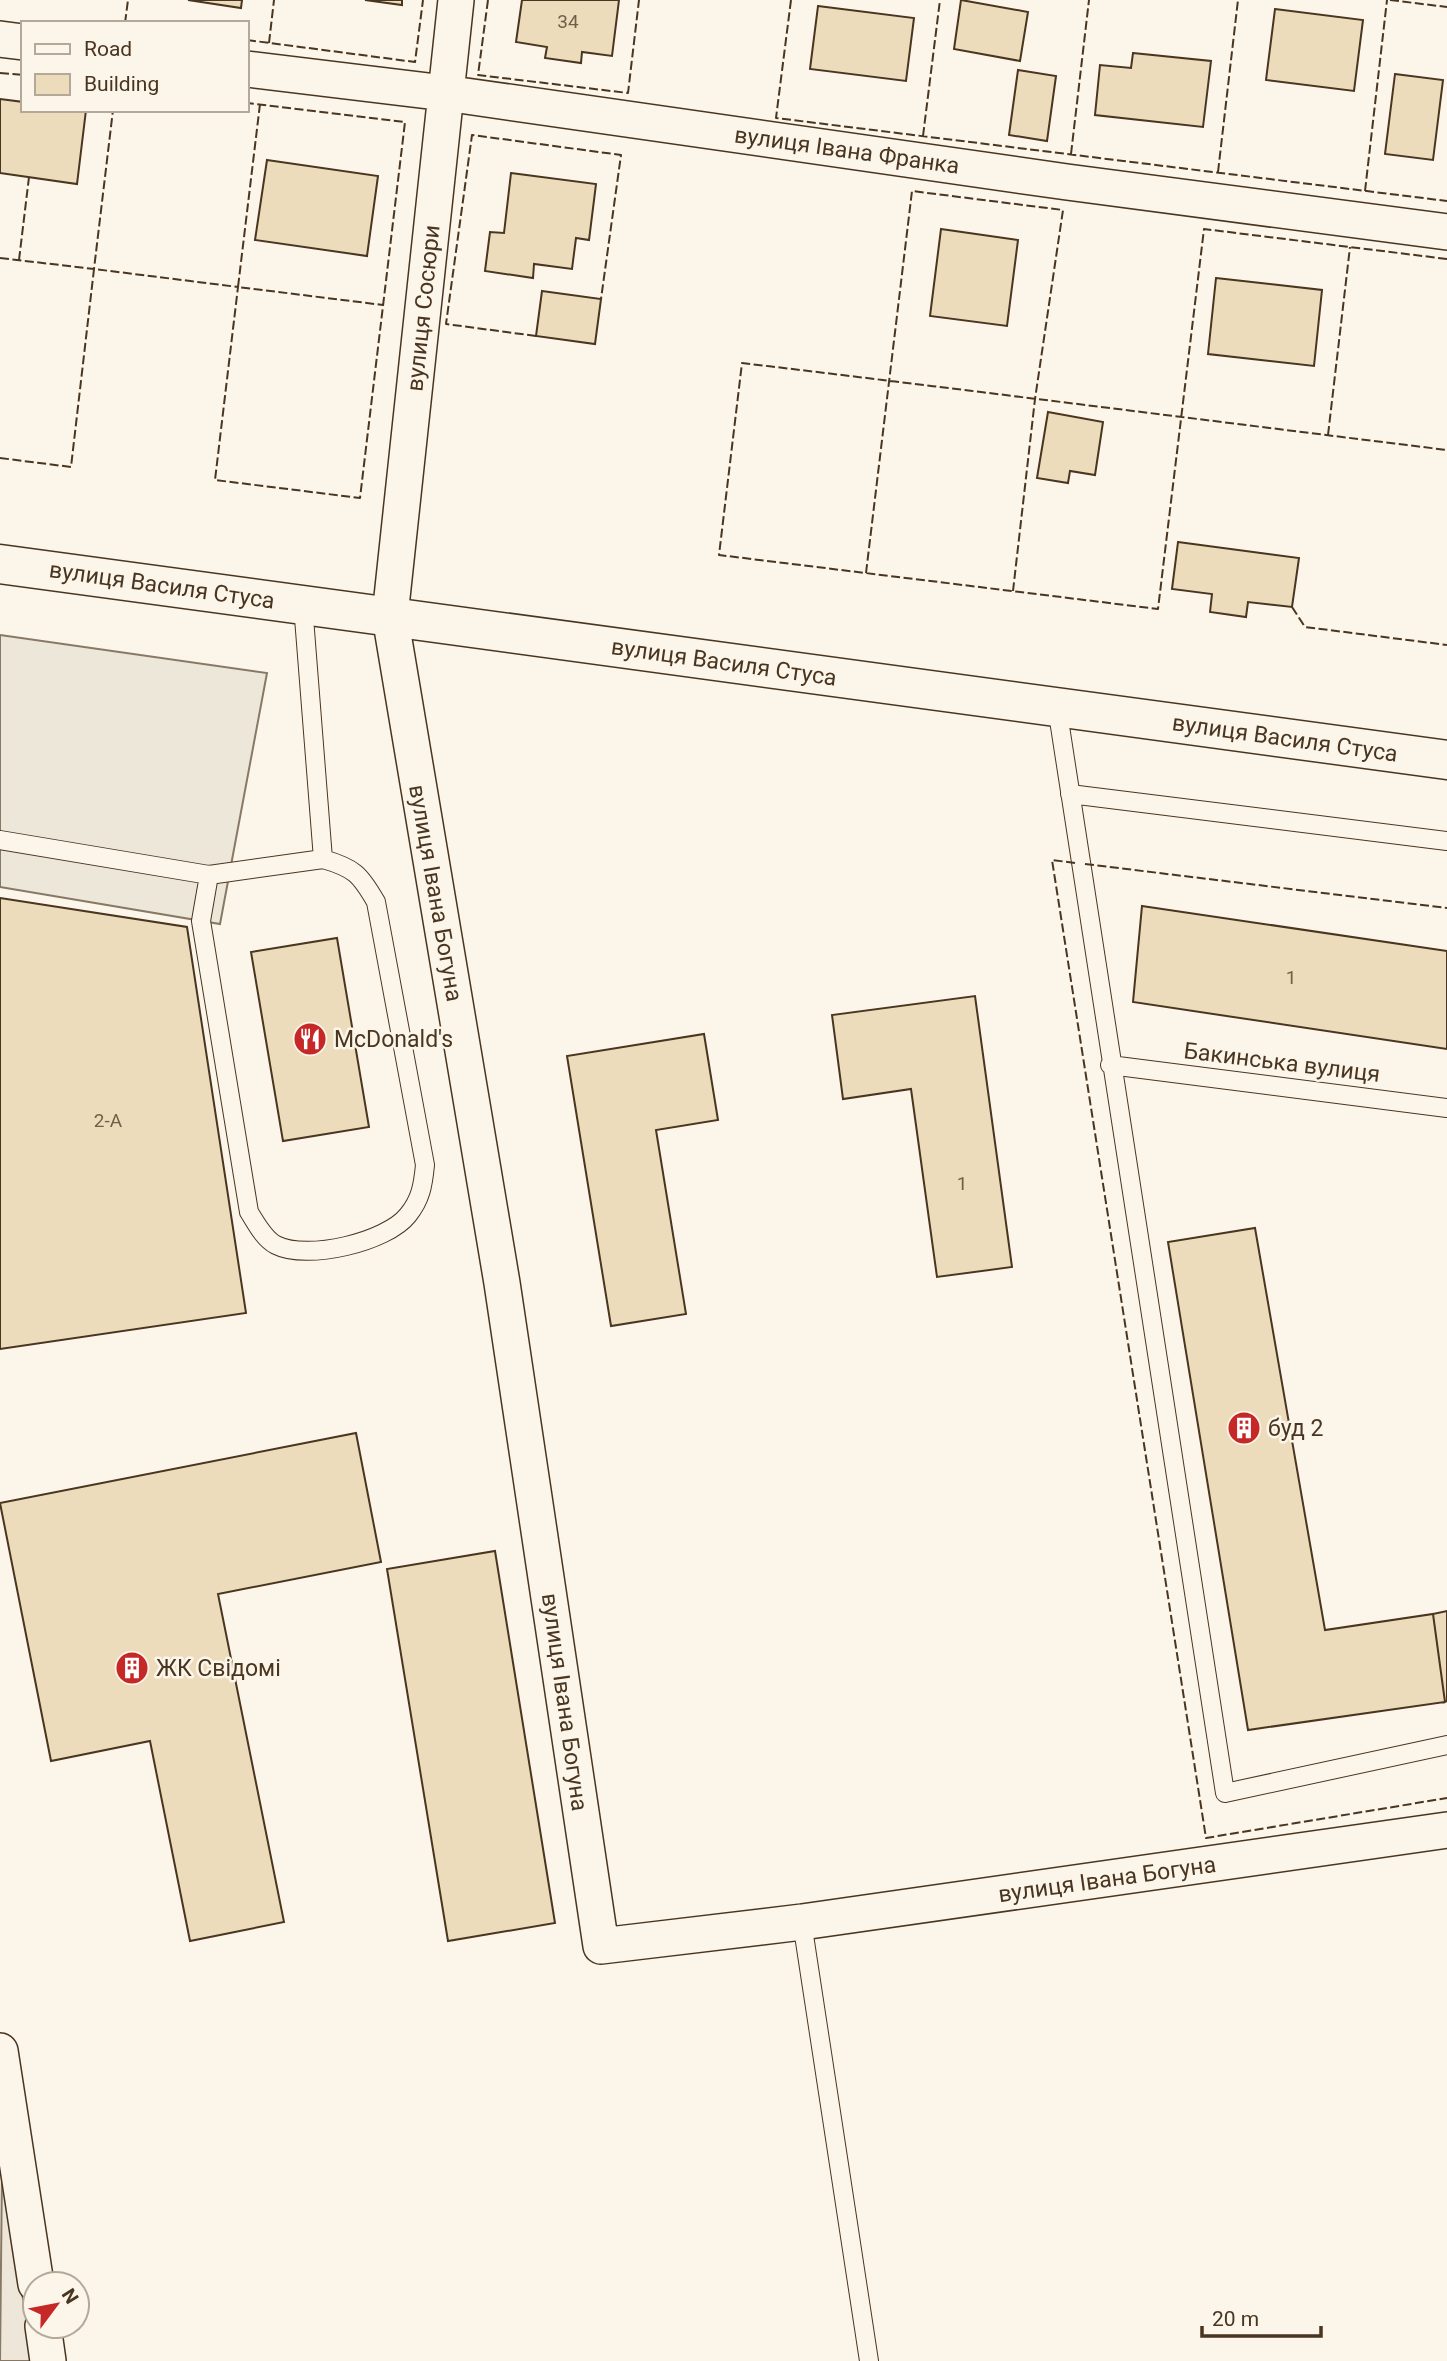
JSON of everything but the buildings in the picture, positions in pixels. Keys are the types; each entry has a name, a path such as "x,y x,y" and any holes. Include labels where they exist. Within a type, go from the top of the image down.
{"main road":[{"name":"вулиця Василя Стуса","path":"0,564 1447,760"}],"street":[{"name":"вулиця Сосюри","path":"390,616 456,0"},
{"path":"0,40 21,42"},
{"name":"вулиця Івана Франка","path":"248,69 445,93 1067,182 1447,232"},
{"name":"вулиця Івана Богуна","path":"390,616 502,1283 601,1945 802,1922 1447,1830"},
{"path":"0,2051 8,2153 33,2270"},
{"path":"45,2340 48,2361"}],"lane":[{"path":"303,605 323,859"},
{"path":"1057,707 1110,1065 1225,1793 1447,1745"},
{"path":"1070,794 1447,841"},
{"path":"0,840 209,875 323,859 348,866 363,878 376,902 425,1165 422,1195 406,1218 371,1238 338,1249 303,1251 276,1245 260,1230 249,1212 201,921 209,875"},
{"name":"Бакинська вулиця","path":"1110,1065 1447,1108"},
{"path":"802,1922 869,2361"}],"shaded area":[{"path":"0,635 267,673 220,924 0,887"},
{"path":"2,2169 21,2287 21,2340 30,2340 33,2361 0,2361"}],"fence":[{"path":"125,21 128,0"},
{"path":"269,43 274,0"},
{"path":"248,40 415,62 423,0"},
{"path":"488,0 478,75 628,93 639,0"},
{"path":"791,0 776,118 1447,201"},
{"path":"923,136 940,0"},
{"path":"1071,154 1089,0"},
{"path":"1218,172 1238,0"},
{"path":"1365,191 1387,0"},
{"path":"1390,0 1447,7"},
{"path":"0,73 21,75"},
{"path":"0,458 71,467 94,269 238,287 215,480 360,498 405,122 248,103"},
{"path":"260,104 238,287 383,305"},
{"path":"0,258 94,269 113,112"},
{"path":"536,336 446,324 472,135 621,155 601,299"},
{"path":"19,260 29,177"},
{"path":"866,573 912,191 1063,210 1035,399 1013,591"},
{"path":"1447,259 1204,229 1158,609 719,555 742,363 1006,395 1095,406 1183,417 1447,450"},
{"path":"1328,435 1350,247"},
{"path":"1292,607 1305,627 1447,645"},
{"path":"1075,863 1052,860 1206,1838 1447,1798"},
{"path":"1085,864 1447,908"}],"place":[{"name":"McDonald's","path":"310,1039"},
{"name":"буд 2","path":"1244,1428"},
{"name":"ЖК Свідомі","path":"132,1668"}]}
